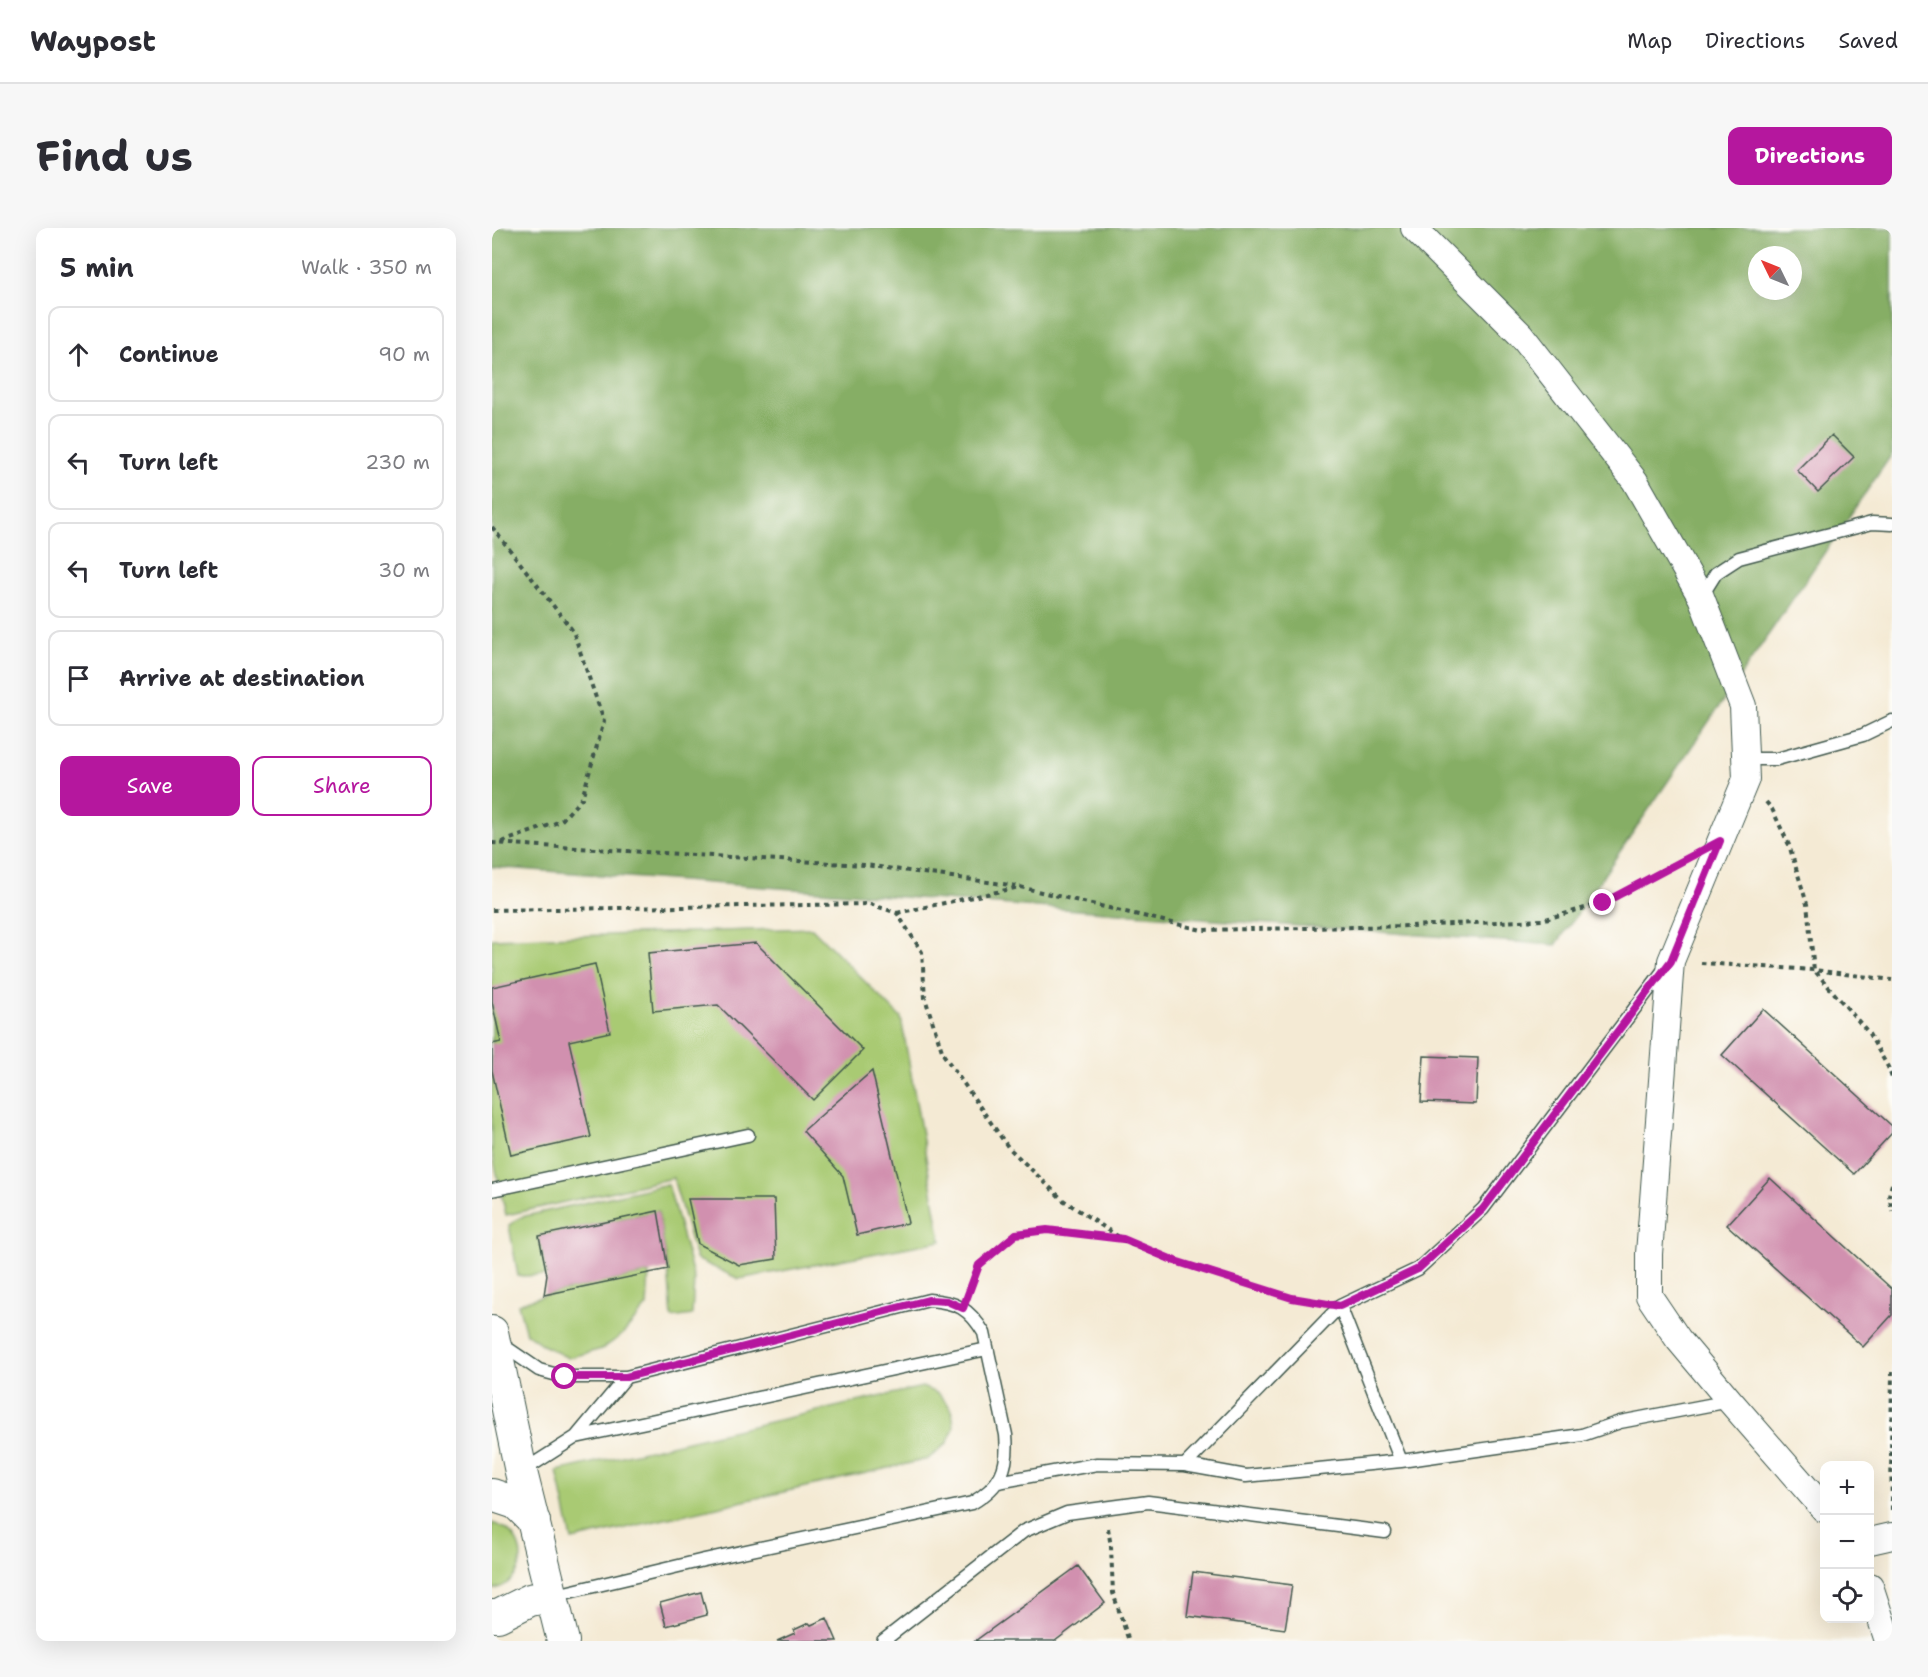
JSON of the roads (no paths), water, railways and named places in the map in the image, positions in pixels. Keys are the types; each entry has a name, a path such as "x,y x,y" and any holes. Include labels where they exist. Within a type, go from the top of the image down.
{"street":[{"path":"1414,228 1521,335 1635,481 1701,597 1743,706 1746,769 1720,841 1671,961 1650,1243 1649,1296 1678,1339 1820,1504"},
{"path":"493,1335 521,1472 563,1641"},
{"path":"492,1483 521,1472"},
{"path":"492,1495 516,1503 534,1521"},
{"path":"1874,1540 1892,1536"},
{"path":"492,1616 498,1616 530,1600 551,1596"},
{"path":"1874,1600 1888,1641"}],"lane":[{"path":"1701,597 1716,573 1739,558 1872,523 1892,525"},
{"path":"1746,769 1863,735 1892,720"},
{"path":"1185,1465 1340,1306 1418,1269 1483,1209 1671,961"},
{"path":"492,1190 748,1136"},
{"path":"493,1335 539,1370 565,1377 626,1377 929,1300 947,1301 963,1308 975,1318 984,1333 1008,1451 1005,1468 998,1482 987,1494 965,1505 704,1560 551,1596"},
{"path":"1340,1306 1401,1461"},
{"path":"576,1437 987,1349"},
{"path":"521,1472 576,1437 626,1377"},
{"path":"998,1482 1097,1464 1185,1465 1246,1476 1401,1461 1582,1435 1620,1422 1730,1401"},
{"path":"883,1641 1024,1531 1067,1513 1148,1502 1385,1532"}]}
